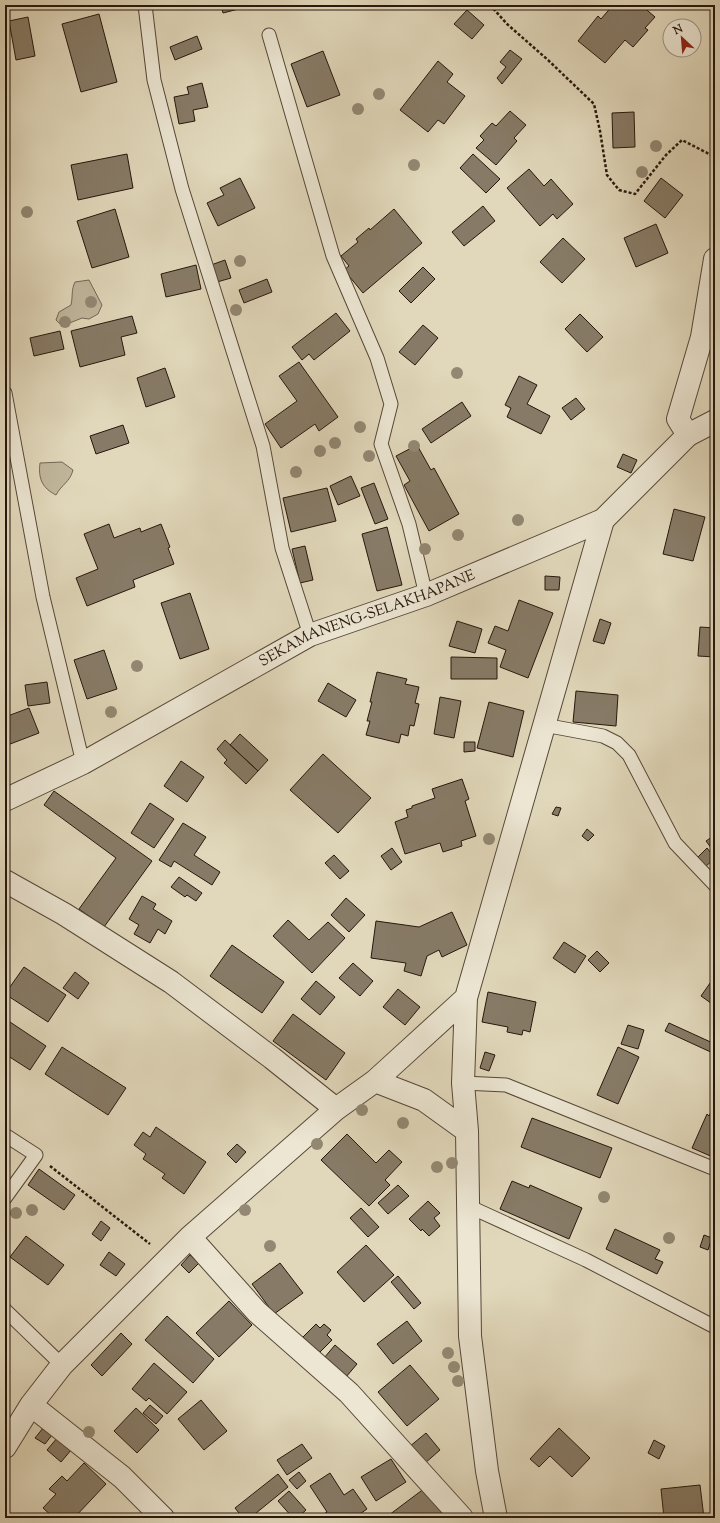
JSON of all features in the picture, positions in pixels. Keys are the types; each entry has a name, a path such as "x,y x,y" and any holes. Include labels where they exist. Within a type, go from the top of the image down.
{"street":[{"path":"688,435 678,419 702,337 715,259"},
{"name":"SEKAMANENG-SELAKHAPANE","path":"5,800 83,763 310,635 426,595 603,520 688,435 715,421"},
{"path":"496,1518 487,1471 470,1336 467,1131 463,1083 466,998 603,520"},
{"path":"5,881 64,914 171,982 272,1058 336,1109"},
{"path":"5,1447 31,1405 62,1366 168,1258 336,1109 375,1081 466,998"},
{"path":"375,1081 424,1100 467,1131"},
{"path":"190,1237 257,1312 349,1393 462,1518"},
{"path":"31,1405 122,1477 163,1518"}],"lane":[{"path":"145,5 154,80 182,189 262,446 282,548 310,635"},
{"path":"269,35 333,256 377,358 391,404 381,444 408,524 426,595"},
{"path":"5,393 43,597 83,763"},
{"path":"544,725 603,736 617,742 629,756 675,843 715,885"},
{"path":"463,1083 506,1085 715,1169"},
{"path":"5,1135 36,1155 5,1198"},
{"path":"468,1206 586,1260 715,1328"},
{"path":"5,1310 62,1366"}],"path":[{"path":"490,5 507,24 548,60 594,104 607,175 619,190 635,194 666,155 682,140 715,157"},
{"path":"36,1155 168,1258"}],"shaded area":[{"path":"89,280 102,305 98,314 89,319 82,318 62,326 56,320 59,312 71,305 75,282"},
{"path":"62,462 73,470 68,480 56,495 44,486 40,478 40,463"}],"building":[{"path":"221,5 254,5 223,13"},
{"path":"613,5 641,5 655,17 645,28 648,30 633,47 625,40 605,63 578,41 598,16 601,19"},
{"path":"467,10 484,25 472,39 454,24"},
{"path":"99,14 117,82 81,92 62,24"},
{"path":"28,17 35,56 16,60 9,21"},
{"path":"197,36 202,49 175,60 170,47"},
{"path":"510,50 522,59 502,84 497,78 506,67 500,62"},
{"path":"323,51 340,95 307,107 291,64"},
{"path":"438,61 453,74 447,82 465,96 444,124 438,120 428,132 400,110"},
{"path":"202,83 208,107 193,110 195,121 179,124 174,97 189,94 187,87"},
{"path":"510,111 526,125 514,138 517,141 496,165 476,148 484,140 480,136 492,123 496,126"},
{"path":"634,112 635,147 613,148 612,113"},
{"path":"127,154 133,188 78,200 71,165"},
{"path":"473,154 500,179 486,193 460,168"},
{"path":"529,169 544,186 551,179 573,204 557,219 553,214 540,226 507,188"},
{"path":"240,178 255,208 218,226 207,203 224,195 220,188"},
{"path":"661,178 683,195 665,218 644,201"},
{"path":"483,206 495,221 464,246 452,232"},
{"path":"115,209 129,257 92,268 77,221"},
{"path":"394,209 422,243 363,293 344,270 349,266 341,256 358,242 356,239 369,228 370,230"},
{"path":"656,224 668,253 636,267 624,238"},
{"path":"563,238 585,259 562,283 540,262"},
{"path":"225,260 231,278 217,282 211,265"},
{"path":"196,265 201,289 166,297 161,274"},
{"path":"423,267 435,279 411,303 399,291"},
{"path":"267,279 272,292 244,303 239,290"},
{"path":"336,313 350,331 314,360 309,354 302,360 292,347"},
{"path":"580,314 603,337 587,352 565,329"},
{"path":"132,316 137,333 121,337 125,355 80,367 71,331"},
{"path":"423,325 438,338 415,365 399,352"},
{"path":"60,331 64,349 34,356 30,338"},
{"path":"299,362 338,417 319,431 315,424 281,448 265,424 297,401 279,376"},
{"path":"165,368 175,397 146,407 137,378"},
{"path":"519,376 537,385 527,404 550,416 541,434 507,417 511,408 505,405"},
{"path":"576,398 585,409 571,420 562,408"},
{"path":"462,402 471,416 431,443 422,429"},
{"path":"123,425 129,443 96,454 90,436"},
{"path":"417,445 431,470 434,468 459,514 429,531 404,485 410,481 396,456"},
{"path":"623,454 637,460 631,473 617,467"},
{"path":"351,476 360,496 338,505 330,486"},
{"path":"374,483 388,519 375,524 361,488"},
{"path":"327,488 336,521 291,532 283,498"},
{"path":"674,509 705,517 693,561 663,554"},
{"path":"109,524 114,538 140,528 141,532 161,524 170,547 168,548 174,564 133,580 135,587 87,606 76,578 98,569 84,534"},
{"path":"387,527 402,585 377,591 362,534"},
{"path":"305,546 313,580 300,583 292,549"},
{"path":"545,576 560,577 559,590 545,590"},
{"path":"190,593 209,649 180,659 161,603"},
{"path":"519,600 553,613 528,678 500,667 506,650 488,643 495,626 508,631"},
{"path":"600,619 611,623 604,644 593,641"},
{"path":"457,621 482,629 475,653 449,646"},
{"path":"700,627 715,628 715,657 698,656"},
{"path":"104,650 117,689 87,699 74,660"},
{"path":"451,657 497,658 497,679 451,679"},
{"path":"377,672 407,679 405,684 419,687 415,703 419,704 414,726 410,725 408,736 401,734 399,743 366,735 370,721 367,721 372,702 370,702"},
{"path":"47,682 50,703 28,706 25,685"},
{"path":"328,683 356,700 346,717 318,701"},
{"path":"576,691 618,695 616,726 573,722"},
{"path":"440,697 461,701 454,738 434,734"},
{"path":"489,702 524,711 513,757 477,748"},
{"path":"29,708 39,733 5,746 5,717"},
{"path":"240,734 268,760 258,771 230,745"},
{"path":"225,740 258,771 246,784 224,763 227,760 217,749"},
{"path":"464,742 475,742 475,751 464,752"},
{"path":"323,754 371,798 338,833 290,790"},
{"path":"181,761 204,777 187,802 164,786"},
{"path":"462,779 469,799 465,801 476,836 461,841 462,846 443,852 440,843 405,854 395,822 408,817 406,810 412,808 412,806 435,798 432,789"},
{"path":"54,791 152,861 104,927 79,909 116,858 44,805"},
{"path":"150,803 174,819 154,848 131,833"},
{"path":"556,807 561,808 558,816 552,814"},
{"path":"183,823 206,837 194,855 220,872 212,885 174,861 171,867 159,860"},
{"path":"587,829 594,835 588,841 582,836"},
{"path":"715,835 715,853 706,841"},
{"path":"392,848 402,862 391,870 381,856"},
{"path":"707,848 715,858 704,868 696,859"},
{"path":"334,855 349,871 340,879 325,863"},
{"path":"179,877 202,893 196,901 187,895 185,897 171,887"},
{"path":"142,896 156,904 153,909 172,921 165,934 158,929 150,943 134,934 139,925 129,919"},
{"path":"346,898 365,915 349,932 331,915"},
{"path":"452,912 467,945 442,957 439,950 427,956 421,976 404,971 406,963 371,958 376,921 419,927"},
{"path":"288,920 309,940 328,922 345,938 312,973 273,936"},
{"path":"564,942 586,956 575,973 553,958"},
{"path":"232,945 284,982 262,1013 210,976"},
{"path":"597,951 609,963 600,972 588,960"},
{"path":"353,963 373,981 360,996 339,978"},
{"path":"24,967 66,995 48,1022 5,994"},
{"path":"75,972 89,983 78,999 63,988"},
{"path":"715,976 715,1006 701,996"},
{"path":"316,981 335,997 320,1015 301,999"},
{"path":"398,989 420,1007 405,1025 383,1007"},
{"path":"488,992 536,1002 530,1032 523,1030 522,1035 507,1032 508,1027 482,1022"},
{"path":"293,1014 345,1053 326,1080 273,1041"},
{"path":"7,1020 46,1046 30,1070 5,1054 5,1023"},
{"path":"669,1023 715,1044 715,1054 665,1031"},
{"path":"628,1025 644,1030 638,1049 621,1044"},
{"path":"62,1047 126,1088 108,1115 45,1074"},
{"path":"618,1047 639,1057 618,1104 597,1095"},
{"path":"485,1052 495,1055 489,1071 480,1068"},
{"path":"715,1104 715,1158 692,1148 707,1114 709,1116"},
{"path":"532,1118 612,1148 600,1178 521,1147"},
{"path":"156,1127 206,1162 184,1194 162,1178 165,1174 143,1159 146,1154 134,1145 143,1132 150,1137"},
{"path":"347,1134 376,1163 389,1150 402,1162 385,1180 390,1185 369,1206 321,1160"},
{"path":"237,1144 246,1152 236,1163 227,1154"},
{"path":"39,1169 75,1195 64,1210 28,1185"},
{"path":"512,1181 529,1188 530,1185 582,1208 569,1239 500,1209"},
{"path":"398,1185 409,1196 388,1214 378,1203"},
{"path":"428,1201 440,1213 434,1218 440,1226 429,1236 422,1229 421,1231 409,1219"},
{"path":"361,1208 379,1227 368,1237 350,1218"},
{"path":"101,1221 110,1228 101,1241 92,1234"},
{"path":"615,1229 660,1250 655,1259 663,1262 657,1274 606,1249"},
{"path":"704,1235 712,1238 708,1250 700,1247"},
{"path":"26,1236 64,1265 48,1285 10,1257"},
{"path":"366,1245 394,1275 364,1302 337,1272"},
{"path":"109,1252 125,1264 116,1276 100,1265"},
{"path":"190,1255 199,1263 189,1273 181,1265"},
{"path":"280,1263 303,1293 274,1314 252,1284"},
{"path":"398,1276 421,1303 414,1309 391,1282"},
{"path":"229,1301 252,1325 219,1357 196,1333"},
{"path":"167,1316 214,1359 193,1383 145,1340"},
{"path":"407,1321 422,1341 393,1364 377,1344"},
{"path":"316,1324 320,1328 324,1324 331,1330 327,1335 332,1340 319,1353 303,1337"},
{"path":"121,1333 132,1344 102,1376 91,1365"},
{"path":"335,1345 357,1364 346,1377 324,1358"},
{"path":"154,1363 187,1392 167,1414 149,1398 146,1401 132,1389"},
{"path":"410,1365 439,1399 407,1426 378,1392"},
{"path":"5,1368 10,1371 5,1379"},
{"path":"201,1400 227,1431 204,1450 178,1419"},
{"path":"150,1405 163,1416 156,1424 143,1413"},
{"path":"136,1408 159,1430 137,1453 114,1431"},
{"path":"43,1428 52,1435 45,1444 35,1438"},
{"path":"559,1428 590,1458 572,1477 550,1456 539,1467 530,1459"},
{"path":"426,1433 440,1450 424,1464 409,1447"},
{"path":"58,1437 72,1449 61,1462 47,1450"},
{"path":"654,1440 665,1446 659,1459 648,1453"},
{"path":"302,1444 312,1458 287,1475 277,1460"},
{"path":"391,1459 406,1482 376,1501 361,1477"},
{"path":"84,1463 106,1484 74,1518 54,1518 43,1508 56,1494 49,1489 62,1476 67,1481"},
{"path":"299,1472 306,1481 297,1489 289,1480"},
{"path":"330,1473 344,1495 353,1489 367,1509 354,1518 324,1518 322,1515 327,1512 310,1486"},
{"path":"278,1474 288,1487 250,1518 243,1518 235,1508"},
{"path":"700,1485 704,1518 664,1518 661,1489"},
{"path":"425,1488 443,1512 434,1518 428,1518 424,1513 417,1518 391,1518 389,1515"},
{"path":"289,1491 306,1510 297,1518 293,1518 278,1501"}]}
